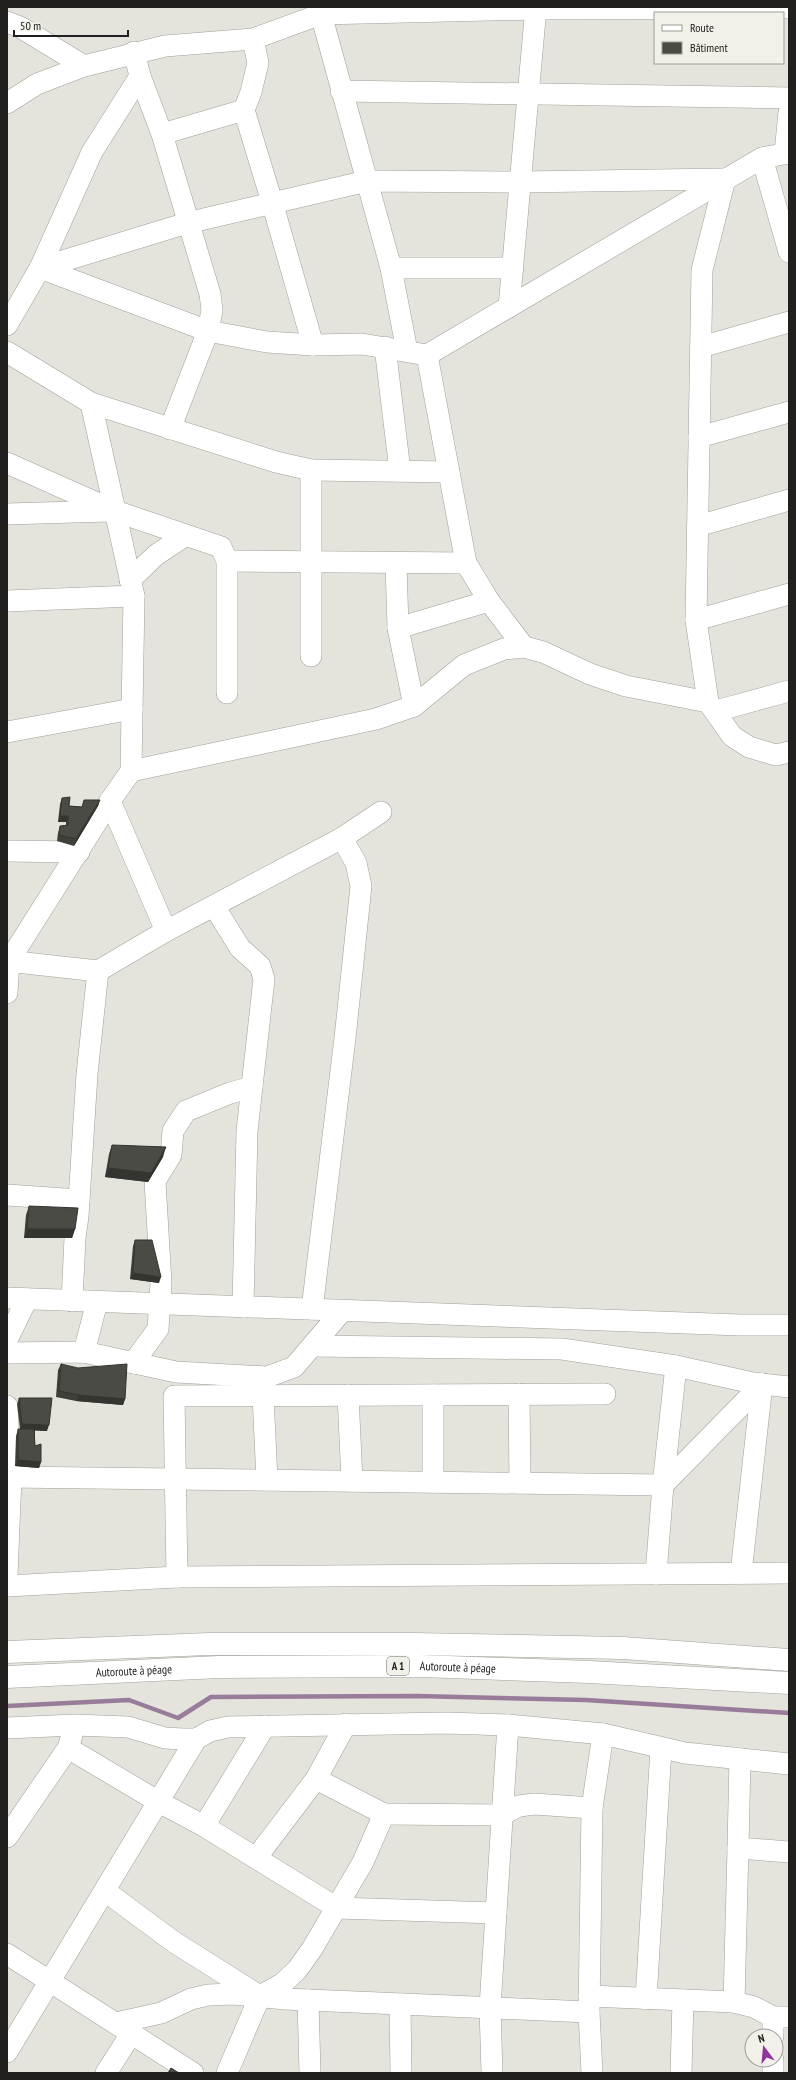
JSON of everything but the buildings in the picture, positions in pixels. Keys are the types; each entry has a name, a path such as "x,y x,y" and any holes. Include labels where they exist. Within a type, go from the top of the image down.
{"highway":[{"name":"A 1","path":"7,1652 209,1644 414,1644 623,1648 789,1660"},
{"name":"Autoroute à péage","path":"7,1677 219,1667 420,1666 589,1672 789,1683"}],"street":[{"path":"11,99 37,84 84,66 134,52 165,46 253,38 320,11 536,8 789,8"},
{"path":"509,307 536,8"},
{"path":"320,11 366,181 417,353 449,472 466,563 489,601 524,647"},
{"path":"7,22 20,27 84,66"},
{"path":"253,38 258,63 251,92 244,110 313,345"},
{"path":"134,52 140,76 162,134 187,223 210,294 212,310 208,331 170,428"},
{"path":"7,325 40,268 92,152 140,76"},
{"path":"341,90 789,98"},
{"path":"162,134 244,110"},
{"path":"40,268 208,331 267,342 313,345 362,344 417,353 509,307 762,158 787,153 789,112"},
{"path":"762,158 789,252"},
{"path":"40,268 187,223 366,181 520,182 725,179"},
{"path":"725,179 702,270 696,620 712,706 732,736 750,747 776,755 789,752"},
{"path":"391,268 513,268"},
{"path":"701,347 789,322"},
{"path":"385,347 400,471"},
{"path":"7,352 91,403 276,462 310,470 449,472"},
{"path":"7,993 8,961 79,852 110,800 131,771 132,588 91,403"},
{"path":"699,437 789,412"},
{"path":"7,463 115,510 221,547 227,561 227,693"},
{"path":"310,470 311,656"},
{"path":"698,526 789,500"},
{"path":"7,514 115,510"},
{"path":"7,601 132,588 156,555 186,535"},
{"path":"227,561 466,563"},
{"path":"396,562 398,628 414,706"},
{"path":"696,620 789,594"},
{"path":"398,628 489,601"},
{"path":"131,771 376,719 414,706 464,665 504,649 524,647 543,652 590,674 626,686 712,706 789,691"},
{"path":"7,732 132,709"},
{"path":"110,800 166,931"},
{"path":"8,961 98,971 166,931 342,838 381,812"},
{"path":"312,1310 345,1038 361,886 356,863 342,838"},
{"path":"7,851 79,852"},
{"path":"214,906 240,948 260,966 264,979 247,1131 243,1307"},
{"path":"72,1301 87,1074 98,971"},
{"path":"133,1363 158,1329 161,1283 156,1181 171,1155 174,1131 186,1111 230,1092 252,1087"},
{"path":"7,1196 79,1200"},
{"path":"7,1298 312,1310 789,1325"},
{"path":"7,1340 27,1298"},
{"path":"84,1352 97,1302"},
{"path":"7,1353 84,1352 176,1372 267,1377 294,1368 342,1310"},
{"path":"312,1346 562,1350 676,1366 704,1374 789,1387"},
{"path":"656,1574 663,1485 676,1366"},
{"path":"9,1477 663,1485 762,1384"},
{"path":"741,1573 762,1384"},
{"path":"519,1394 520,1483"},
{"path":"177,1577 174,1396 605,1394"},
{"path":"348,1395 352,1481"},
{"path":"433,1395 433,1482"},
{"path":"263,1396 267,1480"},
{"path":"7,1406 9,1477 7,1576"},
{"path":"7,1586 177,1577 789,1573"},
{"path":"7,2052 196,1739 210,1731 228,1726 446,1723 508,1725 603,1734 685,1753 789,1764"},
{"path":"256,1858 316,1780 346,1724"},
{"path":"7,1728 74,1725 128,1727 166,1738 196,1739"},
{"path":"7,1837 68,1748 74,1725"},
{"path":"492,2073 490,2007 501,1815 508,1725"},
{"path":"204,1826 265,1726"},
{"path":"592,2073 590,2004 592,1808 603,1734"},
{"path":"68,1748 159,1802 204,1826 336,1908 496,1913"},
{"path":"646,1998 661,1748"},
{"path":"734,2002 740,1758"},
{"path":"316,1780 384,1814 501,1815 519,1806 534,1804 592,1808"},
{"path":"227,2073 260,1996 282,1984 297,1970 312,1950 363,1862 384,1814"},
{"path":"738,1848 789,1852"},
{"path":"105,1891 174,1942 260,1996"},
{"path":"7,1954 193,2073"},
{"path":"106,2073 124,2028 191,1999 208,1995 233,1994 308,2000 490,2007 590,2004 646,1998 734,2002 754,2007 778,2023"},
{"path":"308,2000 310,2073"},
{"path":"681,2073 683,2000"},
{"path":"400,2004 401,2073"}],"waterway":[{"path":"7,1706 129,1700 178,1718 211,1697 417,1696 586,1700 789,1713"}]}
